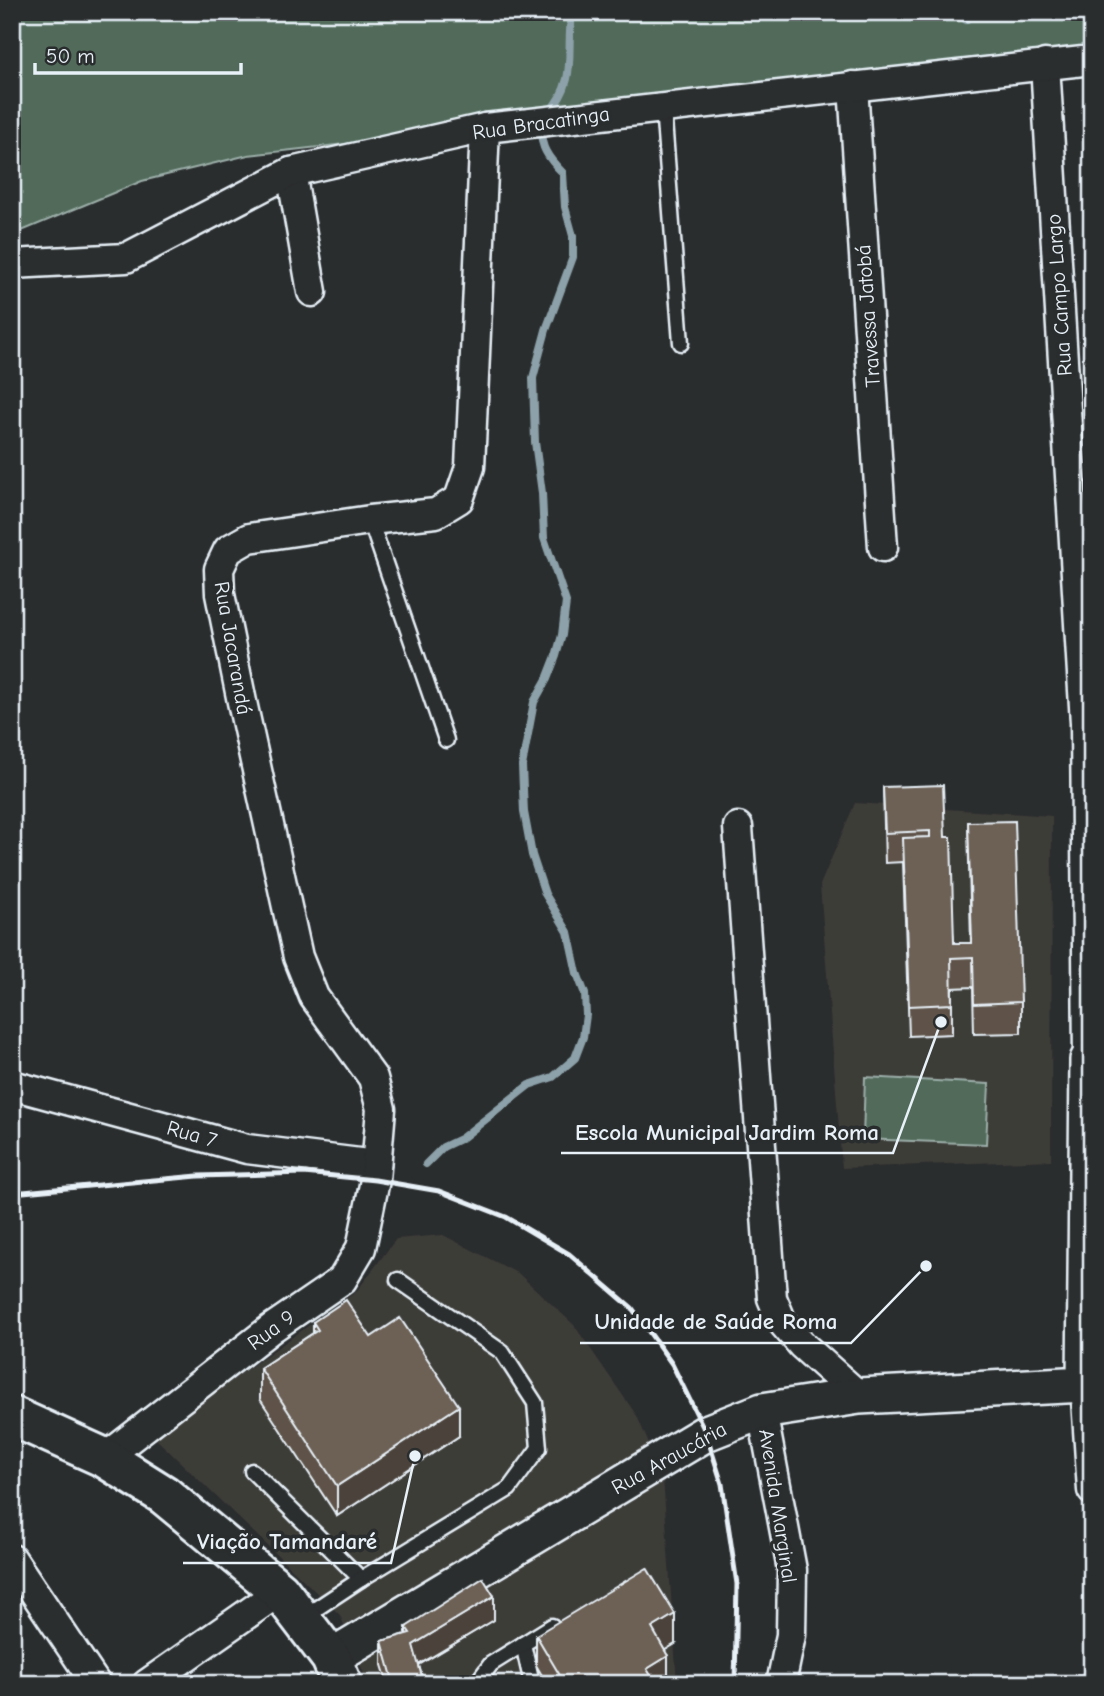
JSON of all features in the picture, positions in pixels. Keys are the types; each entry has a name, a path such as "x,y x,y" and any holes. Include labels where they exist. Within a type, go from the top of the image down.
{"main road":[{"path":"12,1416 105,1458 164,1496 290,1605 336,1671"}],"street":[{"name":"Rua Bracatinga","path":"12,264 126,258 291,172 485,128 1092,60"},
{"name":"Rua Campo Largo","path":"1045,64 1089,723 1089,1384 1092,1490"},
{"name":"Travessa Jatobá","path":"853,86 883,547"},
{"name":"Rua Jacarandá","path":"376,1165 381,1109 373,1078 314,997 298,957 220,594 219,569 228,550 249,538 436,513 459,499 470,467 485,128"},
{"path":"291,172 312,292"},
{"path":"738,827 772,1298 782,1322 802,1345 859,1396"},
{"name":"Rua 7","path":"12,1086 247,1149 376,1165"},
{"name":"Rua 9","path":"105,1458 272,1328 342,1280 361,1248 376,1165"},
{"name":"Rua Araucária","path":"336,1671 706,1433 762,1411 859,1396 1089,1384"},
{"name":"Avenida Marginal","path":"762,1411 792,1570 791,1635 781,1684"},
{"path":"12,1559 96,1684"},
{"path":"148,1684 290,1605"}],"lane":[{"path":"663,107 681,343"},
{"path":"370,520 446,740"},
{"path":"290,1605 360,1578 509,1489 539,1448 535,1404 502,1352 398,1280"},
{"path":"252,1471 360,1578"},
{"path":"477,1684 491,1664 562,1620"},
{"path":"523,1644 532,1684"}],"shaded area":[{"path":"855,803 1052,816 1051,1160 842,1168 820,885"},
{"path":"443,1235 519,1274 574,1325 637,1416 663,1477 677,1684 368,1684 340,1615 153,1436 356,1292 396,1239"}],"green space":[{"path":"12,12 1092,12 1092,60 248,155 142,181 12,235"},
{"path":"865,1077 989,1084 986,1144 863,1139"}],"building":[{"path":"943,785 945,837 951,837 954,943 972,943 968,822 1015,821 1021,1002 974,1004 973,957 951,958 952,1004 909,1006 903,838 930,837 930,831 885,833 883,787"},
{"path":"346,1300 371,1337 400,1318 459,1406 337,1486 260,1368 318,1330 313,1322"},
{"path":"647,1568 675,1614 652,1628 668,1656 647,1669 655,1682 565,1684 536,1635"},
{"path":"483,1578 494,1596 413,1645 424,1684 394,1684 382,1641 410,1633 406,1627"}],"waterway":[{"path":"549,112 558,100 568,76 572,12"},
{"path":"958,12 966,20"},
{"path":"426,1164 443,1147 462,1138 529,1085 553,1077 575,1058 583,1037 586,1015 585,994 577,973 568,932 545,894 532,855 524,812 522,766 534,702 556,656 566,602 544,538 542,493 535,442 533,378 546,330 573,257 573,236 565,207 563,173 546,151 542,140 542,126"}],"railway":[{"path":"12,1193 198,1176 304,1173 375,1180 439,1191 506,1217 569,1254 632,1308 672,1364 706,1433 722,1484 737,1584 735,1684"}],"place":[{"name":"Escola Municipal Jardim Roma","path":"941,1022"},
{"name":"Unidade de Saúde Roma","path":"926,1266"},
{"name":"Viação Tamandaré","path":"415,1456"}]}
